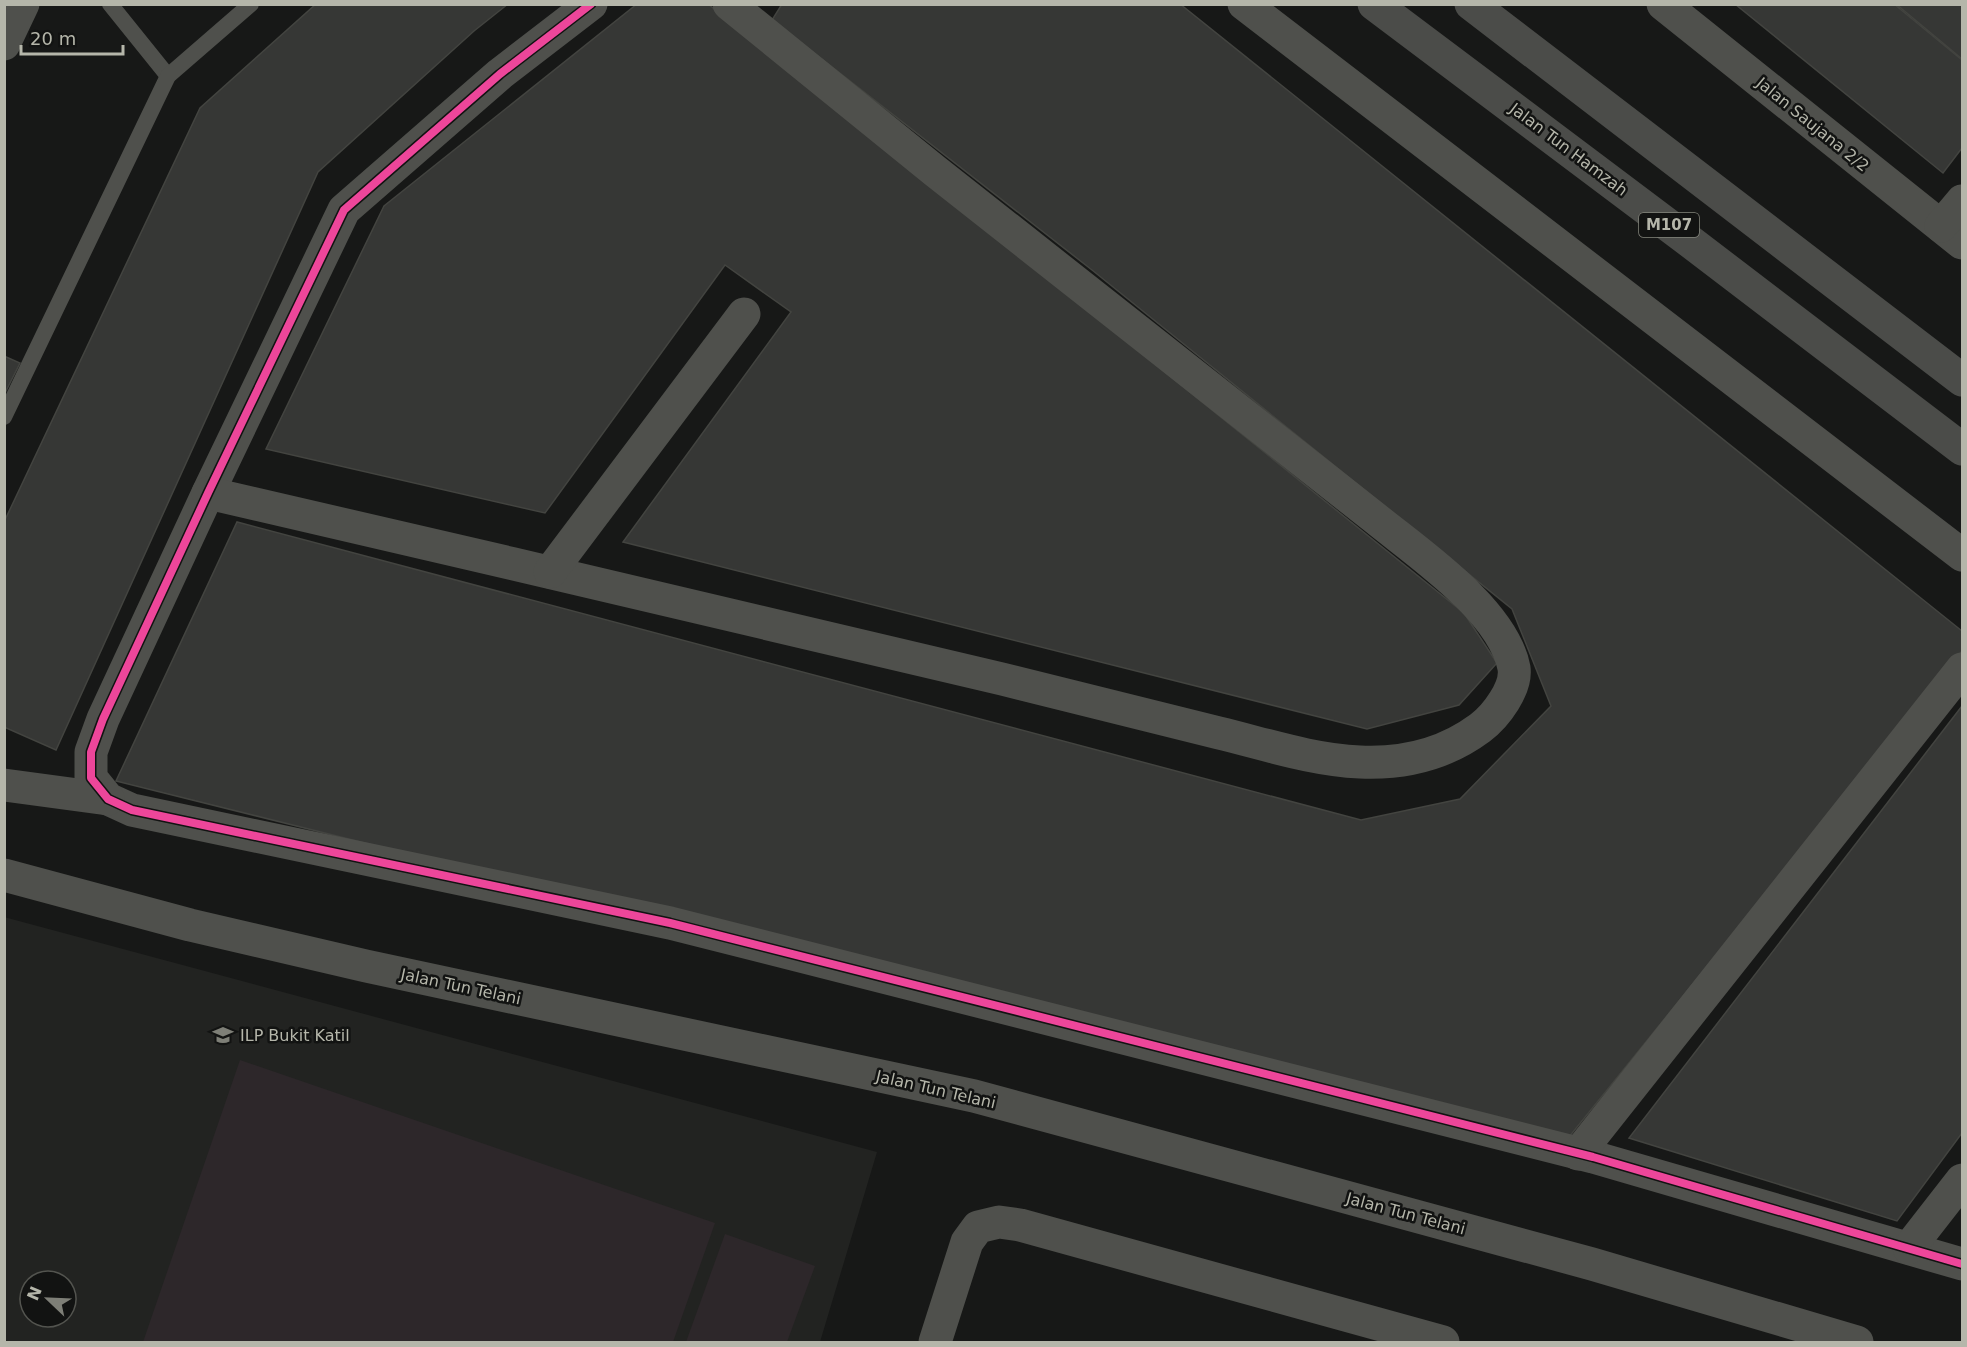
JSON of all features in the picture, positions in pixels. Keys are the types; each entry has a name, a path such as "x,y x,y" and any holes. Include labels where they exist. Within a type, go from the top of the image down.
{"main road":[{"name":"Jalan Tun Hamzah","path":"1374,4 1962,449"},
{"path":"1471,4 1962,380"}],"street":[{"path":"4,44 23,4"},
{"path":"108,799 91,778 91,752 103,719 208,493 344,210 500,74 591,4"},
{"path":"208,493 1093,701 1310,756 1359,762 1392,761 1422,756 1454,746 1485,725 1506,700 1515,671 1502,637 1481,608 1445,575 935,171 729,4"},
{"path":"1244,4 1962,555"},
{"name":"Jalan Saujana 2/2","path":"1663,4 1952,235"},
{"path":"1952,235 1962,201"},
{"path":"550,572 744,314"},
{"path":"1578,1154 1962,669"},
{"path":"4,785 108,799 132,810 670,923 1578,1154 1962,1264"},
{"name":"Jalan Tun Telani","path":"4,875 190,925 366,966 974,1096 1592,1264 1857,1342"},
{"path":"1909,1248 1962,1180"},
{"path":"935,1342 967,1242 978,1227 999,1222 1020,1225 1427,1340"}],"lane":[{"path":"110,4 168,76"},
{"path":"4,417 168,76 251,4"}],"shaded area":[{"name":"ILP Bukit Katil","path":"4,917 877,1152 820,1342 5,1342"},
{"path":"240,1060 715,1223 673,1342 143,1342"},
{"path":"725,1234 815,1266 787,1342 686,1342"}],"building":[{"path":"316,4 508,4 474,31 318,172 56,750 4,727 4,522 200,108"},
{"path":"637,4 708,4 1464,613 1497,663 1459,705 1367,729 623,542 791,312 725,265 545,513 266,449 384,206"},
{"path":"782,4 1180,4 1962,631 1962,651 1565,1142 116,781 237,522 1361,820 1460,799 1551,706 1512,609 1092,270 772,20"},
{"path":"1735,4 1894,4 1962,60 1962,148 1943,173"},
{"path":"1896,4 1962,4 1962,59"},
{"path":"4,356 20,363 4,395"},
{"path":"1962,706 1962,1133 1897,1221 1629,1138"}],"cycle path":[{"path":"591,4 500,74 344,210 208,493 103,719 91,752 91,778 108,799 132,810 670,923 1593,1157 1962,1264"}],"place":[{"name":"ILP Bukit Katil","path":"223,1035"}]}
